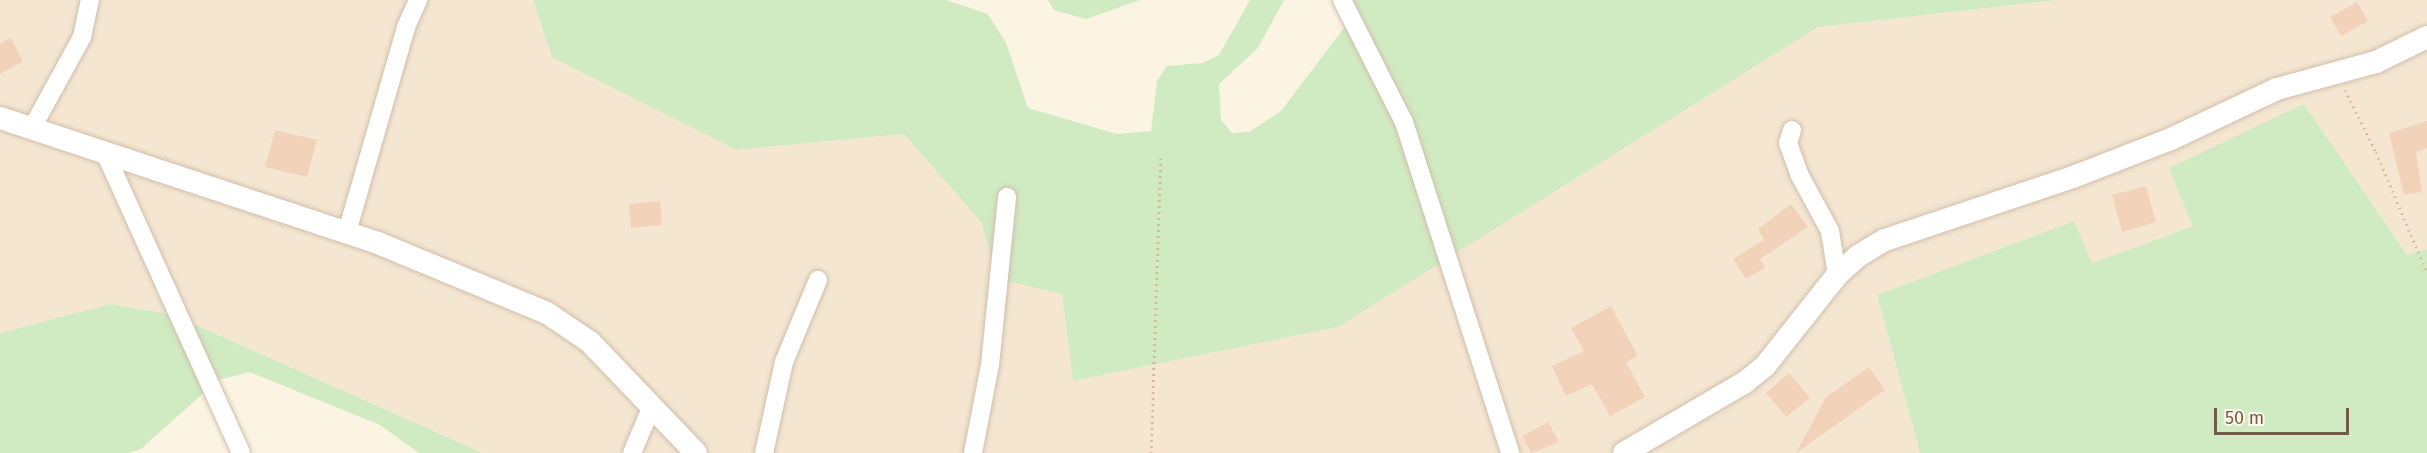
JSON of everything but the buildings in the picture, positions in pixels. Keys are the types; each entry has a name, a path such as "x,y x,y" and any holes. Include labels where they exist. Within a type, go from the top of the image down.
{"street":[{"path":"32,128 82,37 90,0"},
{"path":"347,232 406,27 418,0"},
{"path":"1342,0 1404,122 1510,453"},
{"path":"1624,453 1709,405 1765,366 1837,275 1858,256 1885,240 2073,177 2171,139 2277,89 2376,62 2427,37"},
{"path":"0,118 347,232 547,313 590,342 696,453"},
{"path":"1792,130 1788,143 1799,174 1830,231 1837,275"},
{"path":"105,153 241,453"},
{"path":"973,453 990,365 1007,197"},
{"path":"764,453 784,362 818,280"},
{"path":"632,453 652,406"}],"path":[{"path":"2336,73 2376,152 2427,273"},
{"path":"1151,453 1161,158"}],"shaded area":[{"path":"0,0 533,0 553,57 737,150 904,134 981,222 998,279 1062,294 1073,381 1338,327 1818,27 2059,0 2427,0 2427,249 2407,255 2304,104 2194,225 2092,263 2074,221 1877,295 1920,453 483,453 171,314 110,304 0,333"}],"green space":[{"path":"533,0 946,0 988,14 1006,43 1028,108 1117,134 1151,131 1157,81 1167,66 1203,63 1219,55 1250,0 1284,0 1257,49 1219,84 1221,120 1232,133 1249,132 1281,111 1353,16 1352,0 2059,0 1818,27 1338,327 1073,381 1062,294 998,279 981,222 904,134 737,150 552,57"},
{"path":"1048,0 1140,0 1086,19 1054,10"},
{"path":"2304,104 2407,255 2427,249 2427,453 1920,453 1877,295 2074,221 2092,263 2193,226 2169,168"},
{"path":"110,304 171,314 483,453 419,453 380,425 250,372 218,380 141,449 129,453 0,453 0,333"}]}
